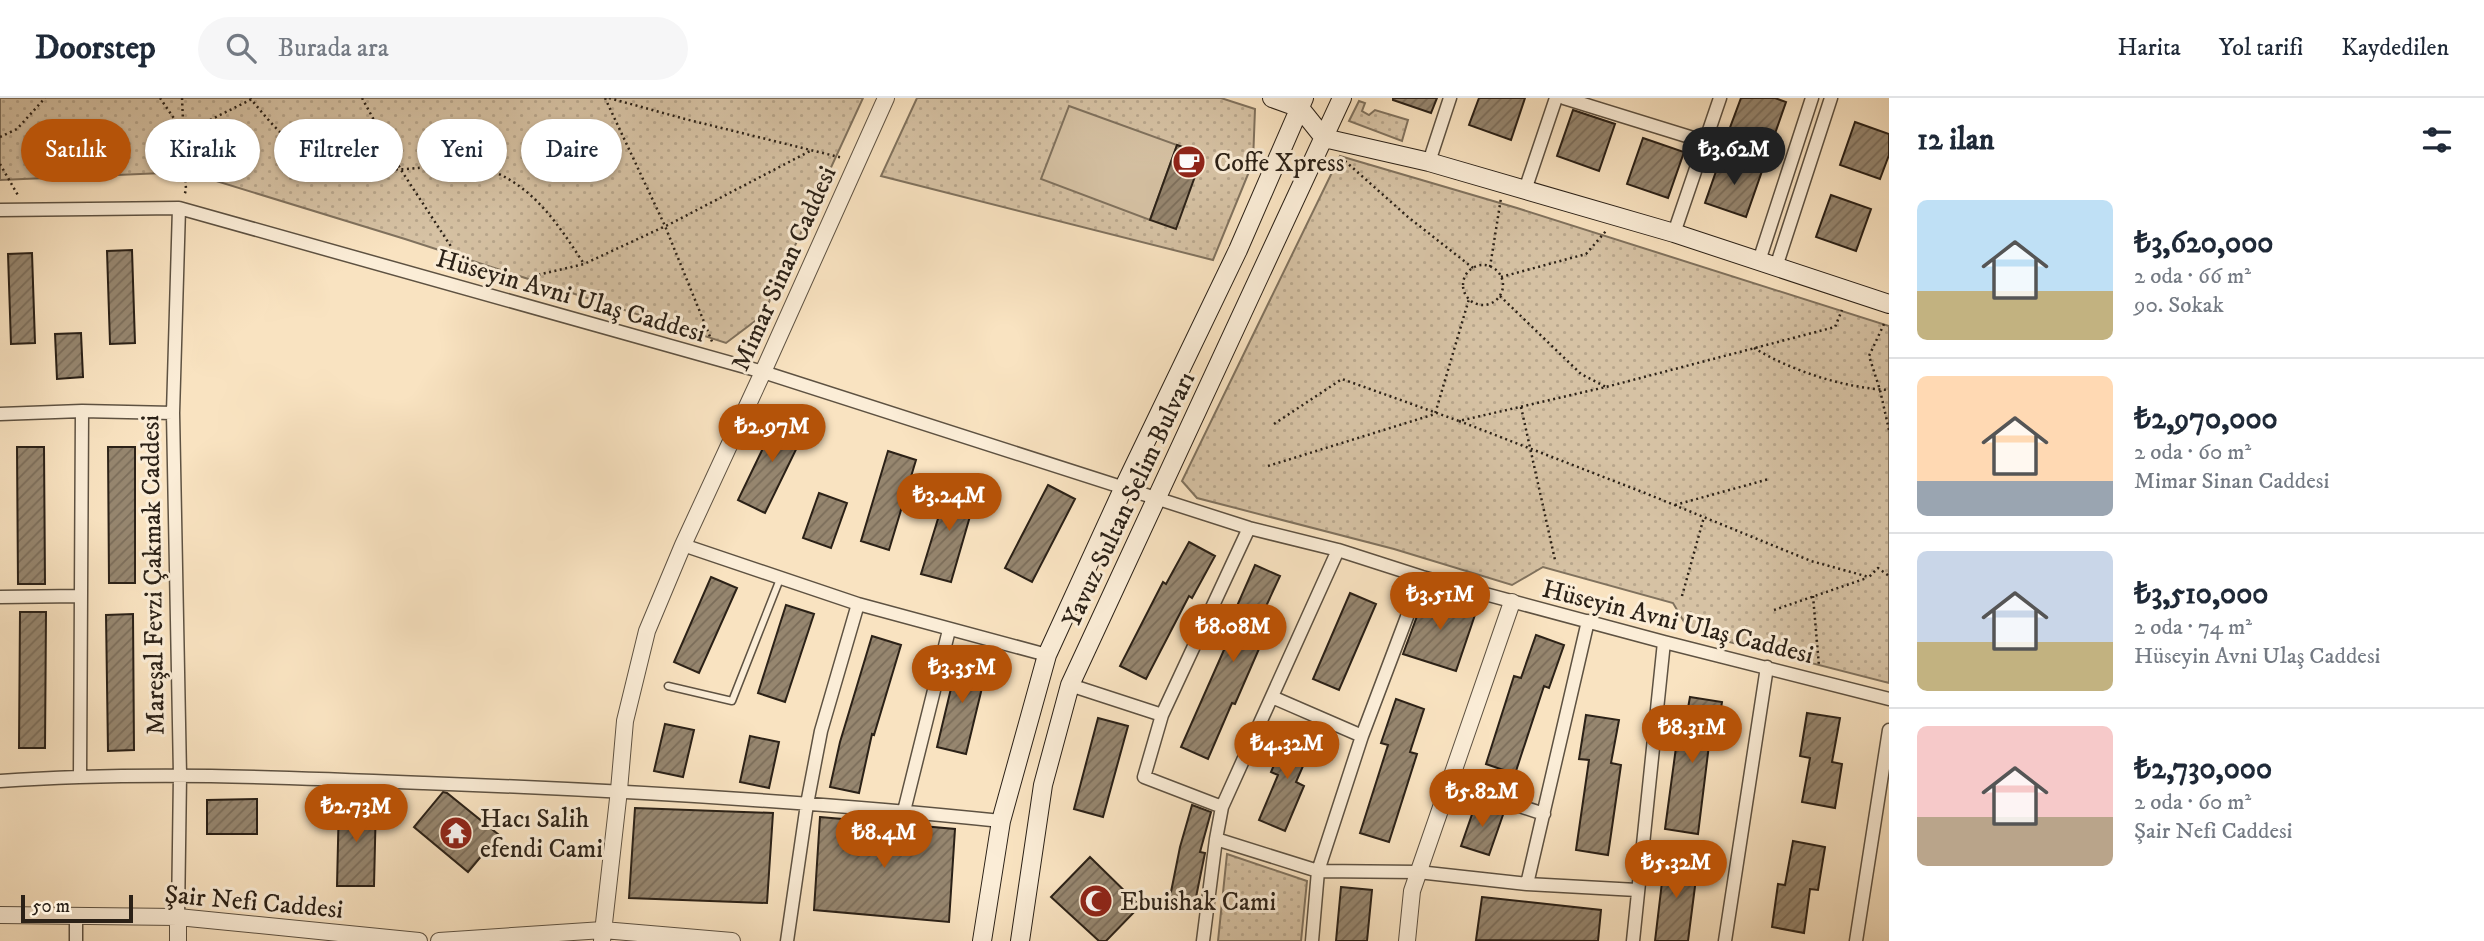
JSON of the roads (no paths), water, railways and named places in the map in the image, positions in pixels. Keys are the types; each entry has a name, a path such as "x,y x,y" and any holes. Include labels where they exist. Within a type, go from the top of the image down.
{"main road":[{"path":"1272,98 1302,103 1324,138 1430,162 1674,233 1889,304"},
{"name":"Yavuz Sultan Selim Bulvarı","path":"1020,941 1043,785 1070,685 1342,98"},
{"name":"Yavuz Sultan Selim Bulvarı","path":"982,941 1001,821 1047,655 1238,250 1302,103"}],"street":[{"name":"Mimar Sinan Caddesi","path":"603,935 625,721 647,631 683,545 886,98"},
{"path":"1430,162 1450,98"},
{"path":"1525,190 1556,98"},
{"path":"1564,98 1706,142"},
{"path":"1674,233 1720,98"},
{"path":"1767,264 1812,98"},
{"path":"1767,264 1830,98"},
{"name":"Hüseyin Avni Ulaş Caddesi","path":"0,210 179,208 763,372 1249,528 1338,550 1512,602 1889,699"},
{"name":"Mareşal Fevzi Çakmak Caddesi","path":"178,941 180,775 173,413 179,208"},
{"path":"0,414 82,411 173,413"},
{"path":"80,776 82,411"},
{"path":"1222,807 1144,777 1162,715 1249,528"},
{"path":"683,545 859,604 1047,655"},
{"path":"1203,941 1222,807 1338,550"},
{"path":"1312,941 1318,871 1363,736 1422,577"},
{"path":"0,597 80,596"},
{"path":"1407,941 1412,891 1512,602"},
{"path":"787,941 807,804 821,731 859,604"},
{"path":"1527,884 1588,621"},
{"path":"904,811 949,629"},
{"path":"1633,941 1664,642"},
{"path":"1726,941 1766,667"},
{"path":"1070,685 1162,715"},
{"path":"1272,697 1363,736"},
{"path":"1856,941 1889,730"},
{"path":"0,782 80,776 180,775 619,790 904,811 1001,821"},
{"path":"1449,783 1544,814"},
{"path":"1216,839 1318,871 1418,872 1527,884 1637,890"},
{"name":"Şair Nefi Caddesi","path":"0,915 178,917 419,941"},
{"path":"76,915 76,941"},
{"path":"439,941 603,935 732,941"}],"lane":[{"path":"668,686 732,701 780,579"}],"place":[{"name":"Coffe Xpress","path":"1189,162"},
{"name":"Hacı Salih efendi Cami","path":"456,833"},
{"name":"Ebuishak Cami","path":"1096,901"}]}
